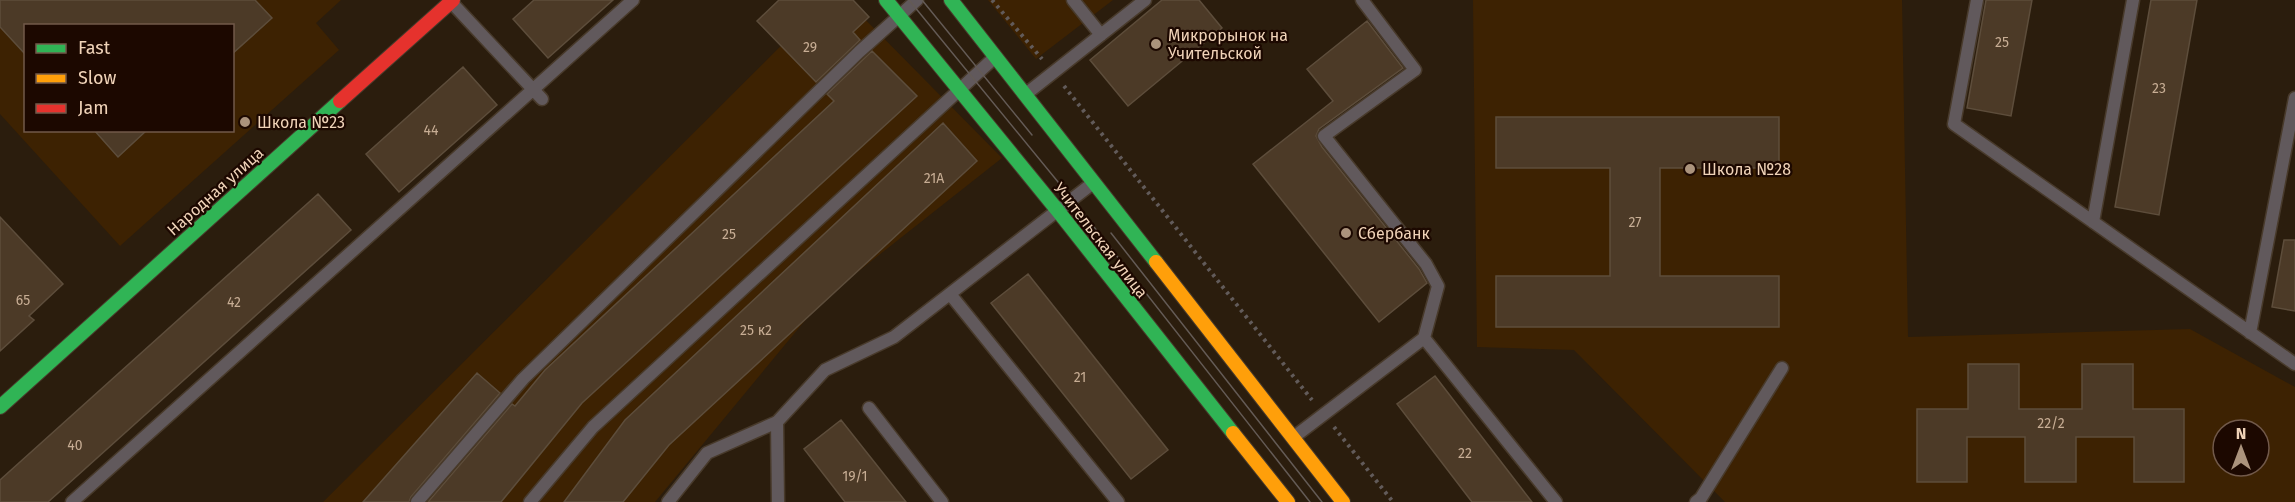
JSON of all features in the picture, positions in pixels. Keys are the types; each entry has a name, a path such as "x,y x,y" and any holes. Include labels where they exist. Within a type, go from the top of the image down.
{"main road":[{"name":"Учительская улица","path":"886,0 1058,211 1288,502"},
{"name":"Учительская улица","path":"951,0 1344,502"},
{"name":"Народная улица","path":"0,407 452,1"}],"lane":[{"path":"72,502 633,0"},
{"path":"417,502 523,379 859,52 917,0"},
{"path":"1073,0 1101,34"},
{"path":"1025,94 1145,0"},
{"path":"1293,438 1424,338 1438,286 1426,264 1324,136 1415,70 1362,0"},
{"path":"1977,0 1954,124 2295,364"},
{"path":"2093,222 2133,0"},
{"path":"452,1 542,99"},
{"path":"530,502 593,427 995,57"},
{"path":"2250,333 2295,98"},
{"path":"668,502 707,453 777,422 825,370 894,337 1094,182"},
{"path":"950,294 1118,502"},
{"path":"1424,338 1556,502"},
{"path":"1696,502 1701,498 1782,368"},
{"path":"869,408 942,502"},
{"path":"777,422 778,502"}],"path":[{"path":"992,0 1053,72 1393,502"}],"shaded area":[{"name":"Школа №23","path":"0,0 341,0 316,23 339,50 120,246 0,114"},
{"path":"827,0 846,0 1002,158 822,300 655,502 323,502"},
{"path":"988,0 1113,0 1036,59"},
{"name":"Школа №28","path":"1473,0 1902,0 1908,337 2190,329 2295,387 2295,502 1725,502 1574,350 1477,347"}],"building":[{"path":"0,0 255,0 272,18 234,52 234,24 24,24 24,53 0,27"},
{"path":"534,0 613,0 548,58 513,19"},
{"path":"779,0 853,0 869,17 853,32 860,40 816,82 757,21"},
{"name":"Микрорынок на Учительской","path":"1162,0 1199,0 1222,28 1128,106 1090,60"},
{"path":"1986,0 2032,0 2011,116 1967,108"},
{"path":"2151,0 2197,0 2159,215 2115,207"},
{"path":"1367,21 1403,68 1319,129 1316,136 1322,147 1419,269 1427,283 1379,322 1253,164 1333,101 1307,69"},
{"path":"872,51 917,96 582,403 501,502 428,502 512,404 515,406 545,370 834,101 827,94"},
{"path":"463,67 497,105 399,192 366,154"},
{"path":"1496,117 1779,117 1779,168 1660,168 1660,276 1779,276 1779,327 1496,327 1496,276 1610,276 1610,168 1496,168"},
{"path":"943,123 977,161 669,445 623,502 564,502 625,420"},
{"path":"96,132 145,132 118,157"},
{"path":"318,194 351,230 48,502 0,502 0,480"},
{"path":"0,217 63,284 29,316 34,320 0,351"},
{"path":"2284,240 2295,240 2295,311 2272,307"},
{"path":"1028,274 1168,450 1131,479 991,303"},
{"path":"1968,364 2019,364 2019,409 2082,409 2082,364 2133,364 2133,409 2184,409 2184,482 2134,482 2134,437 2076,437 2076,482 2025,482 2025,437 1967,437 1967,482 1917,482 1917,409 1968,409"},
{"path":"477,373 500,393 409,502 363,502"},
{"path":"1435,376 1532,502 1472,502 1397,404"},
{"path":"841,420 906,502 845,502 804,449"}],"tram line":[{"path":"909,0 1072,199 1310,502"},
{"path":"922,0 1032,135"},
{"path":"1111,233 1322,502"}],"traffic: fast":[{"path":"886,0 1058,211 1233,433"},
{"path":"951,0 1156,262"},
{"path":"0,407 340,101"}],"traffic: slow":[{"path":"1156,262 1343,502"},
{"path":"1233,433 1288,502"}],"traffic: jam":[{"path":"340,101 453,0"}],"place":[{"name":"Микрорынок на Учительской","path":"1156,44"},
{"name":"Школа №23","path":"245,122"},
{"name":"Школа №28","path":"1690,169"},
{"name":"Сбербанк","path":"1346,233"}]}
